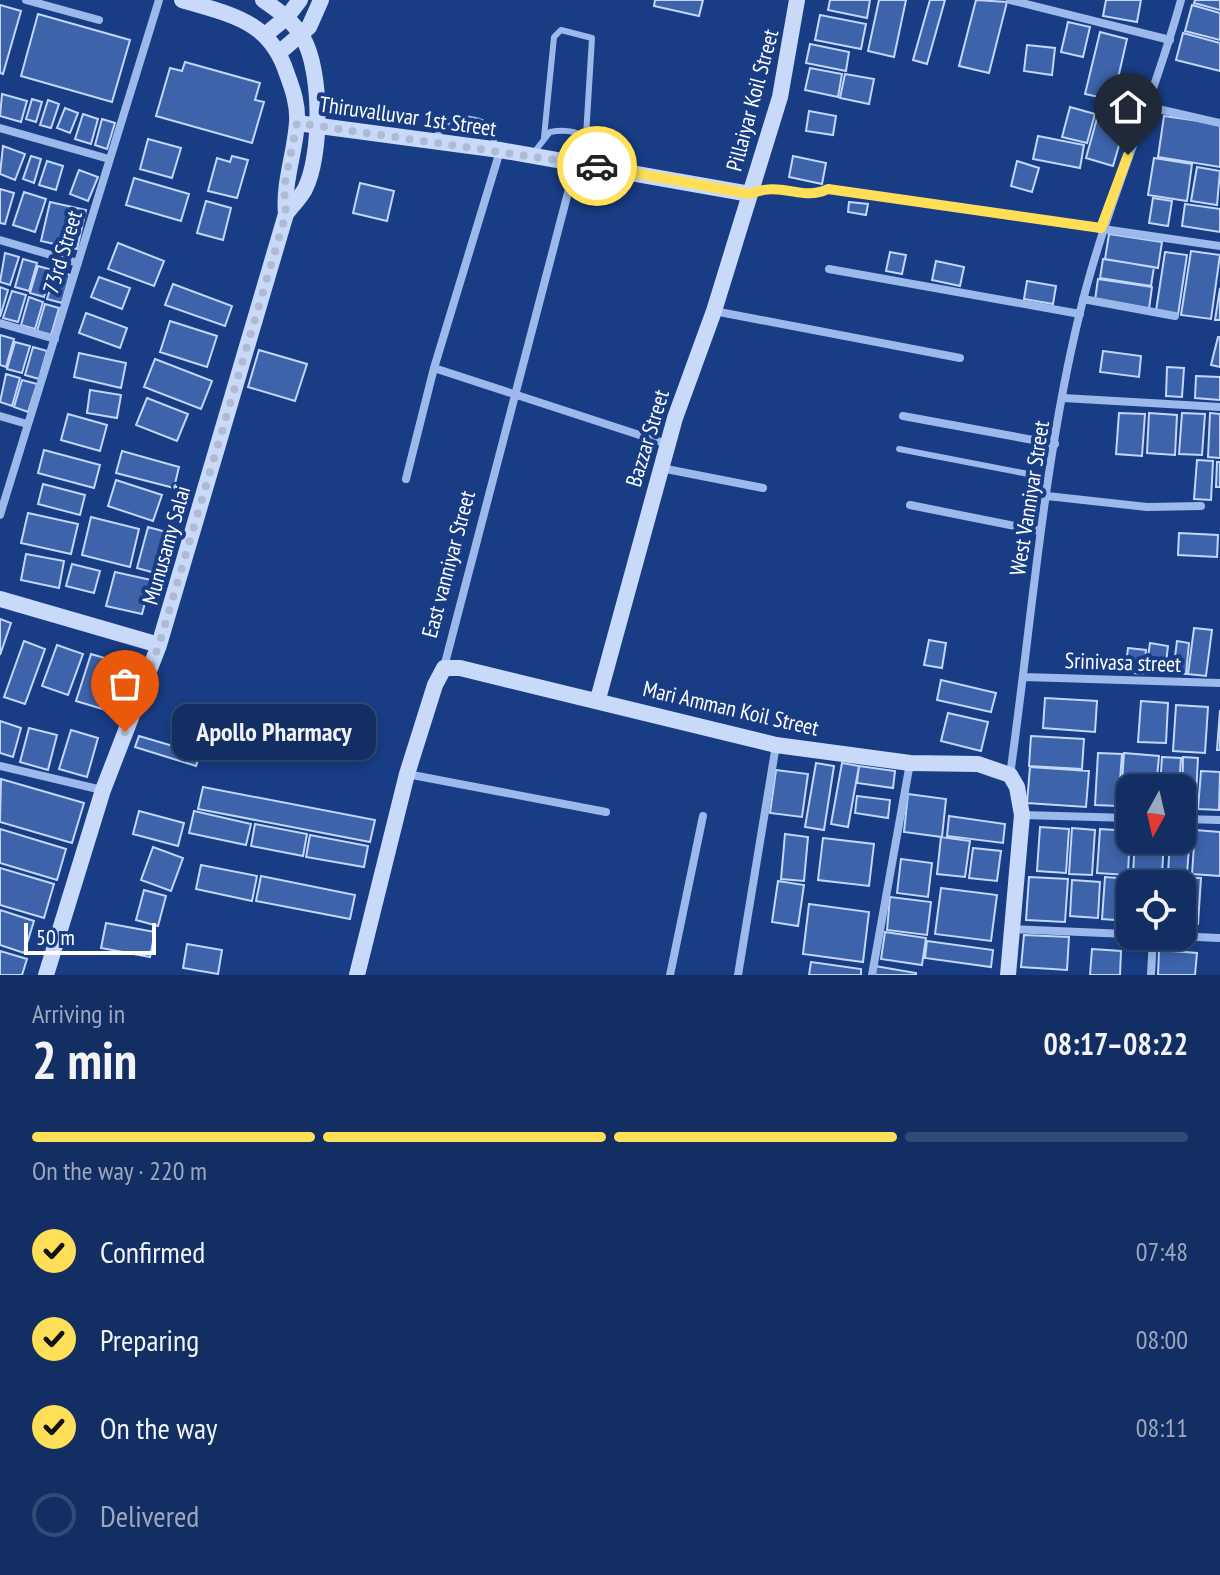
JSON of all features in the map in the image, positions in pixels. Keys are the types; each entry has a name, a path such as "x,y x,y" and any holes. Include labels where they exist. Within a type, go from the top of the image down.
{"street":[{"path":"26,0 99,20"},
{"name":"73rd Street","path":"0,515 159,0"},
{"path":"182,0 244,19 280,52 296,99 297,123 284,188 286,214"},
{"path":"263,0 287,17 302,36"},
{"path":"265,35 287,17 300,0"},
{"path":"280,52 302,36 321,0"},
{"name":"Pillaiyar Koil Street","path":"750,194 780,97 797,8 806,0"},
{"path":"1010,0 1170,40"},
{"name":"West Vanniyar Street","path":"1010,775 1040,531 1083,299 1101,228 1170,40 1181,0"},
{"name":"Munusamy Salai","path":"46,975 103,790 159,645 286,214 305,189 319,126 317,93 302,36"},
{"path":"1145,106 1220,123"},
{"name":"Thiruvalluvar 1st Street","path":"297,123 496,149 750,194"},
{"path":"0,128 109,159"},
{"path":"406,479 496,149"},
{"name":"East vanniyar Street","path":"357,975 407,774 435,685 444,668 576,162"},
{"path":"750,194 768,186 816,195 828,189 1220,246"},
{"name":"Bazzar Street","path":"598,699 667,444 714,311 750,194"},
{"path":"0,240 78,263"},
{"path":"829,269 1080,314"},
{"path":"1083,299 1175,316"},
{"path":"714,311 960,358"},
{"path":"0,323 55,339"},
{"path":"434,368 515,397 667,444"},
{"path":"1063,398 1220,407"},
{"path":"0,416 27,424"},
{"path":"903,416 1055,444"},
{"path":"661,468 763,488"},
{"path":"1047,496 1111,505 1201,506"},
{"path":"910,505 1040,531"},
{"path":"0,599 159,645"},
{"name":"Mari Amman Koil Street","path":"444,668 460,668 598,699 776,745 910,763 978,764 1010,775"},
{"name":"Srinivasa street","path":"1024,677 1220,683"},
{"path":"738,975 776,745"},
{"path":"872,975 910,763"},
{"path":"0,766 103,790"},
{"path":"407,774 606,812"},
{"path":"1008,975 1022,815 1017,787 1010,775"},
{"path":"1022,815 1116,818"},
{"path":"670,975 703,816"},
{"path":"1196,819 1220,820"},
{"path":"1012,929 1116,936"},
{"path":"1196,938 1220,938"},
{"path":"1151,975 1152,950"}],"lane":[{"path":"532,155 544,137 554,37 561,30 592,38 586,136 597,153 597,166"},
{"path":"432,141 444,123 460,118 473,119 489,126 494,134 496,149"},
{"path":"544,137 560,130 586,136"},
{"path":"899,449 1049,478"}],"building":[{"path":"655,0 703,0 699,16 654,6"},
{"path":"830,0 870,0 867,18 828,10"},
{"path":"879,0 906,0 894,57 868,51"},
{"path":"930,0 945,0 927,64 913,60"},
{"path":"976,0 1007,2 989,73 959,66"},
{"path":"1106,0 1141,0 1137,22 1103,16"},
{"path":"1195,0 1220,0 1220,10 1194,3"},
{"path":"0,5 21,11 3,74 0,73"},
{"path":"1192,5 1220,13 1220,40 1185,31"},
{"path":"38,14 130,40 112,102 21,76"},
{"path":"820,15 866,24 861,49 815,40"},
{"path":"1068,22 1090,27 1083,57 1061,52"},
{"path":"1100,32 1127,39 1113,100 1085,94"},
{"path":"1183,33 1220,43 1220,71 1176,60"},
{"path":"810,44 849,52 846,71 806,63"},
{"path":"1027,45 1055,48 1052,75 1024,71"},
{"path":"185,62 260,83 255,100 264,102 252,143 156,116 170,68 182,71"},
{"path":"810,68 842,74 838,97 805,90"},
{"path":"845,74 874,79 869,104 840,98"},
{"path":"2,94 27,101 21,122 0,116"},
{"path":"32,99 42,102 36,122 26,119"},
{"path":"48,100 59,104 51,128 40,125"},
{"path":"1070,107 1095,114 1087,143 1062,137"},
{"path":"65,108 78,113 70,133 57,128"},
{"path":"809,111 836,116 833,135 806,131"},
{"path":"1099,111 1127,118 1113,166 1086,158"},
{"path":"83,114 98,119 91,144 75,139"},
{"path":"1164,116 1220,124 1220,167 1158,157"},
{"path":"102,119 115,123 107,149 95,145"},
{"path":"1038,136 1084,145 1080,168 1033,159"},
{"path":"148,139 181,148 172,178 140,169"},
{"path":"3,146 25,154 15,180 0,174"},
{"path":"31,156 41,159 34,183 23,179"},
{"path":"232,156 248,160 237,198 208,191 217,158 230,162"},
{"path":"793,156 826,163 822,184 789,177"},
{"path":"1154,158 1192,164 1187,201 1148,195"},
{"path":"47,161 63,166 56,190 39,185"},
{"path":"1017,161 1039,168 1032,192 1011,186"},
{"path":"1197,167 1220,171 1217,205 1191,201"},
{"path":"79,170 98,177 88,201 70,194"},
{"path":"134,178 189,194 181,221 126,205"},
{"path":"360,183 394,191 387,221 353,213"},
{"path":"0,189 14,193 5,224 0,223"},
{"path":"24,192 46,199 35,232 13,225"},
{"path":"1153,198 1172,201 1168,226 1149,223"},
{"path":"206,201 231,208 223,240 197,233"},
{"path":"50,202 86,210 77,249 41,241"},
{"path":"849,202 868,204 866,215 848,212"},
{"path":"1185,204 1220,209 1220,232 1182,226"},
{"path":"1109,234 1162,242 1158,268 1105,259"},
{"path":"118,243 164,261 154,286 108,269"},
{"path":"1191,251 1220,255 1211,319 1181,315"},
{"path":"890,252 906,255 902,274 886,271"},
{"path":"1165,252 1187,255 1178,315 1156,311"},
{"path":"5,253 19,257 10,285 0,282"},
{"path":"23,259 37,263 29,291 15,287"},
{"path":"1103,259 1154,267 1151,286 1100,278"},
{"path":"936,261 964,267 960,286 932,280"},
{"path":"38,266 52,270 44,297 30,293"},
{"path":"56,271 70,275 62,303 47,299"},
{"path":"99,277 130,288 122,309 91,297"},
{"path":"1098,279 1152,287 1149,309 1095,300"},
{"path":"1027,281 1056,286 1053,304 1024,299"},
{"path":"173,284 232,306 225,326 165,305"},
{"path":"0,287 8,290 0,317"},
{"path":"1220,288 1220,320 1215,320"},
{"path":"12,291 26,295 18,322 3,318"},
{"path":"29,297 43,302 35,329 21,325"},
{"path":"45,304 59,308 51,335 37,331"},
{"path":"86,313 127,328 120,348 79,333"},
{"path":"170,321 217,336 207,367 160,352"},
{"path":"0,335 14,339 6,367 0,365"},
{"path":"1220,337 1220,367 1211,365"},
{"path":"15,342 30,346 22,373 7,369"},
{"path":"33,347 47,351 39,379 25,375"},
{"path":"259,350 307,364 295,401 248,387"},
{"path":"1103,351 1141,356 1139,377 1100,372"},
{"path":"79,353 126,363 121,388 74,377"},
{"path":"155,359 212,381 201,409 144,387"},
{"path":"1167,367 1184,368 1182,397 1166,396"},
{"path":"6,374 20,378 12,406 0,402"},
{"path":"1196,376 1220,377 1220,400 1195,398"},
{"path":"22,380 37,384 28,412 14,407"},
{"path":"90,390 121,395 117,418 87,413"},
{"path":"147,398 188,414 177,441 136,425"},
{"path":"1119,413 1145,414 1142,456 1116,454"},
{"path":"1149,413 1177,415 1175,455 1147,453"},
{"path":"1182,413 1205,414 1202,455 1179,454"},
{"path":"1210,413 1220,414 1220,458 1208,457"},
{"path":"68,414 107,425 100,451 61,440"},
{"path":"44,450 100,465 94,488 38,473"},
{"path":"122,451 179,467 174,488 116,473"},
{"path":"1197,460 1213,461 1211,500 1194,499"},
{"path":"1217,462 1220,462 1220,487 1216,487"},
{"path":"116,480 162,495 153,521 108,506"},
{"path":"43,484 85,495 80,515 38,504"},
{"path":"28,513 78,524 71,554 21,543"},
{"path":"91,517 139,529 130,567 82,555"},
{"path":"148,527 166,532 155,573 137,568"},
{"path":"1179,533 1218,535 1217,557 1178,555"},
{"path":"26,554 64,561 59,588 21,580"},
{"path":"72,564 100,571 94,593 66,586"},
{"path":"115,572 151,580 142,614 106,606"},
{"path":"0,619 11,623 0,655"},
{"path":"1194,628 1212,630 1206,676 1188,674"},
{"path":"929,640 946,643 942,668 924,665"},
{"path":"24,641 45,649 25,704 4,697"},
{"path":"1177,641 1189,643 1186,674 1173,673"},
{"path":"1150,643 1168,646 1165,671 1146,669"},
{"path":"57,645 83,654 68,695 42,686"},
{"path":"1128,648 1146,650 1143,674 1125,672"},
{"path":"91,654 121,663 106,710 76,701"},
{"path":"1111,656 1125,658 1124,671 1109,669"},
{"path":"941,680 996,693 991,712 937,700"},
{"path":"1045,698 1097,701 1095,732 1043,728"},
{"path":"1141,701 1168,703 1166,743 1138,742"},
{"path":"1176,705 1208,707 1205,753 1173,751"},
{"path":"1220,710 1220,750 1217,750"},
{"path":"948,713 988,722 981,751 941,741"},
{"path":"0,721 21,728 13,757 0,753"},
{"path":"29,728 57,735 48,770 20,762"},
{"path":"71,730 98,738 87,777 59,769"},
{"path":"139,736 200,754 196,766 135,747"},
{"path":"1031,736 1084,739 1082,769 1029,766"},
{"path":"1098,753 1122,754 1120,774 1116,774 1116,806 1095,805"},
{"path":"1124,753 1159,756 1157,774 1123,774"},
{"path":"1162,757 1181,758 1180,774 1161,774"},
{"path":"1183,757 1198,758 1196,795 1196,774 1183,774"},
{"path":"816,763 834,766 824,830 805,827"},
{"path":"842,763 859,766 848,827 831,824"},
{"path":"859,766 895,771 893,788 857,783"},
{"path":"1030,767 1089,771 1086,807 1027,803"},
{"path":"776,770 808,774 802,817 770,813"},
{"path":"1201,771 1220,772 1219,810 1198,809"},
{"path":"1,779 84,803 72,843 0,822"},
{"path":"203,787 375,820 370,842 198,809"},
{"path":"908,794 946,799 942,837 904,832"},
{"path":"857,796 890,800 888,818 855,813"},
{"path":"139,811 184,823 178,846 133,834"},
{"path":"194,811 251,824 246,845 189,833"},
{"path":"949,816 1005,824 1003,843 947,836"},
{"path":"255,824 307,834 303,856 251,846"},
{"path":"1040,827 1069,829 1066,873 1037,871"},
{"path":"1072,828 1095,830 1092,875 1069,874"},
{"path":"0,829 66,849 57,880 0,863"},
{"path":"1100,829 1116,830 1116,854 1129,854 1128,870 1116,870 1116,874 1097,873"},
{"path":"1196,830 1220,832 1220,876 1196,874 1196,870 1192,870"},
{"path":"785,834 808,837 804,881 781,879"},
{"path":"310,835 368,846 364,867 306,857"},
{"path":"941,837 970,841 965,877 937,874"},
{"path":"823,838 874,844 869,886 818,880"},
{"path":"153,847 183,858 171,891 141,880"},
{"path":"973,848 1001,851 997,881 969,878"},
{"path":"1134,854 1163,854 1162,870 1133,870"},
{"path":"1169,854 1189,854 1187,870 1168,870"},
{"path":"901,859 932,863 928,897 897,893"},
{"path":"201,865 257,876 252,901 196,889"},
{"path":"0,868 54,884 44,918 0,905"},
{"path":"261,876 355,895 350,919 256,901"},
{"path":"1029,877 1068,879 1065,922 1026,920"},
{"path":"1105,877 1116,878 1116,920 1102,919"},
{"path":"1196,878 1201,878 1196,924"},
{"path":"1072,880 1100,882 1098,918 1070,916"},
{"path":"778,881 804,885 798,926 772,922"},
{"path":"941,888 997,895 991,941 935,934"},
{"path":"144,890 166,896 158,926 136,920"},
{"path":"890,897 931,902 927,935 887,930"},
{"path":"809,904 869,912 863,962 803,954"},
{"path":"0,910 34,921 24,953 0,945"},
{"path":"106,923 155,932 150,957 101,948"},
{"path":"885,932 926,938 922,965 881,959"},
{"path":"1024,935 1069,937 1067,970 1021,967"},
{"path":"927,941 993,950 991,967 925,958"},
{"path":"187,944 222,950 218,974 183,968"},
{"path":"1092,949 1121,951 1120,975 1090,975"},
{"path":"1159,950 1197,953 1195,975 1158,975"},
{"path":"0,951 27,959 22,975 0,975"},
{"path":"811,962 861,969 861,975 809,975"},
{"path":"875,966 916,973 916,975 874,975"}],"way so far":[{"path":"125,732 159,645 286,214 284,188 297,123 597,166"}],"place":[{"name":"Apollo Pharmacy","path":"125,732"}],"route":[{"path":"597,166 750,194 768,186 816,195 828,189 1101,228 1128,155"}]}
